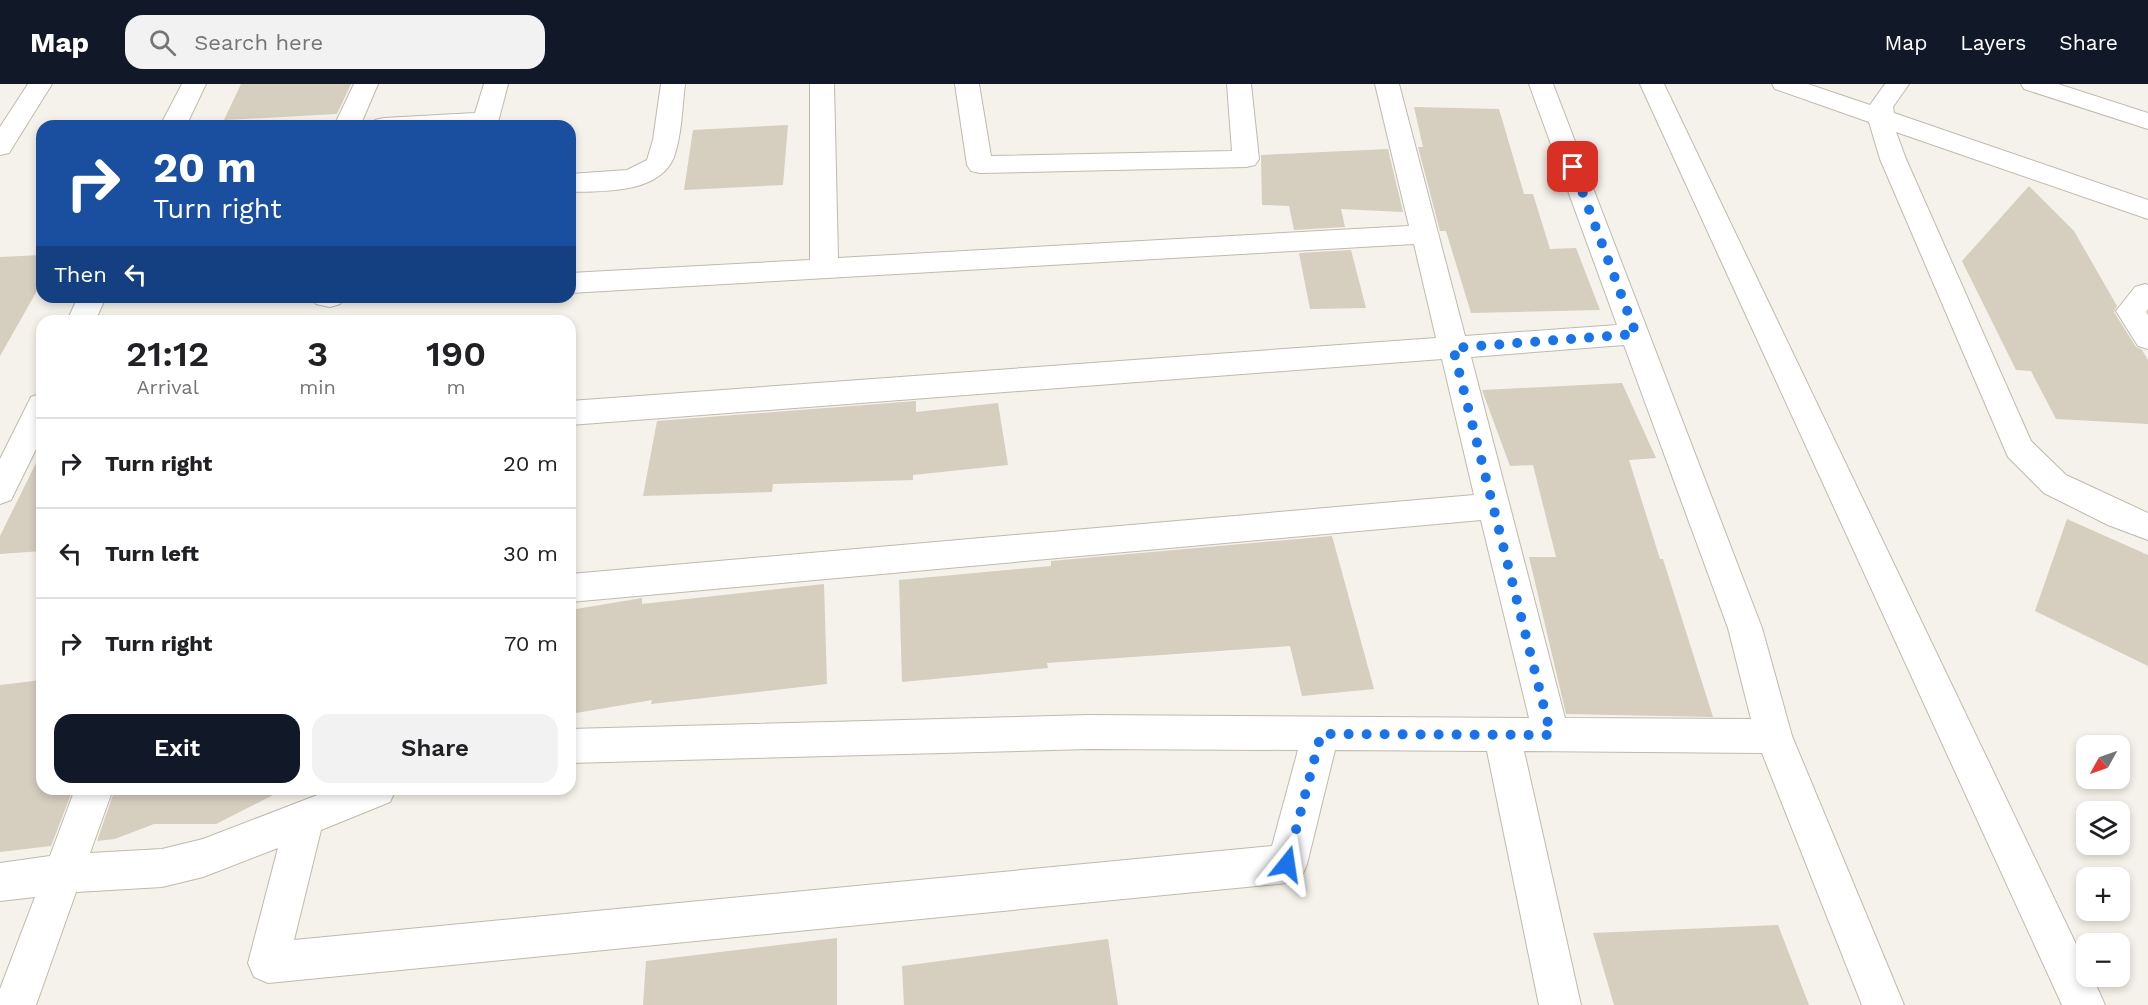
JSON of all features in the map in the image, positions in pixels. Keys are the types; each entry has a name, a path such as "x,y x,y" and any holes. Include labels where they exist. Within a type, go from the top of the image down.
{"street":[{"path":"0,147 40,84"},
{"path":"176,120 194,84"},
{"path":"350,120 366,84"},
{"path":"485,120 496,84"},
{"path":"576,183 625,179 645,173 657,165 662,150 673,84"},
{"path":"822,84 824,268"},
{"path":"967,84 980,165 1246,159 1239,84"},
{"path":"1387,84 1551,735"},
{"path":"1541,84 1745,628 1774,736 1883,1005"},
{"path":"1652,84 2084,1005"},
{"path":"1784,84 2148,210"},
{"path":"1897,84 1881,108 1882,126 1893,159 2019,448 2055,484 2119,516 2148,527"},
{"path":"2046,86 2148,121"},
{"path":"576,283 1425,234"},
{"path":"2148,295 2145,294 2130,311 2148,338"},
{"path":"576,412 1636,334"},
{"path":"0,491 31,452 36,431"},
{"path":"576,587 1493,506"},
{"path":"576,746 1089,732 1774,736"},
{"path":"305,819 268,963 1287,864 1321,734"},
{"path":"1502,735 1560,1005"},
{"path":"15,1005 92,795"},
{"path":"0,882 61,874 162,868 203,858 363,795"}],"building":[{"path":"241,84 351,84 337,114 224,120"},
{"path":"1414,107 1499,109 1524,194 1533,194 1550,249 1576,248 1600,310 1471,313 1446,231 1440,231 1418,147 1423,147"},
{"path":"788,125 783,185 684,190 693,130"},
{"path":"1388,149 1403,212 1341,209 1345,227 1294,230 1289,206 1262,205 1261,155"},
{"path":"2029,186 2074,231 2117,306 2114,312 2136,347 2142,350 2148,360 2148,424 2056,419 2031,371 2016,370 1962,261"},
{"path":"1351,250 1366,308 1310,309 1299,253"},
{"path":"36,255 36,293 0,356 0,257"},
{"path":"1622,383 1656,458 1629,460 1713,717 1566,714 1529,557 1556,557 1533,465 1510,466 1482,390"},
{"path":"916,401 916,412 998,403 1008,465 913,475 913,480 773,484 772,492 643,496 657,421"},
{"path":"36,463 36,551 0,554 0,536"},
{"path":"2067,519 2148,555 2148,666 2035,611"},
{"path":"1332,536 1374,689 1302,696 1290,646 1047,663 1048,668 902,682 899,580 1051,566 1051,561"},
{"path":"824,584 827,684 651,704 652,700 576,713 576,609 642,598 642,604"},
{"path":"36,681 36,795 71,795 51,846 0,852 0,685"},
{"path":"113,795 273,795 216,824 154,824 115,839 97,841"},
{"path":"1778,925 1809,1005 1614,1005 1593,933"},
{"path":"837,938 837,1005 643,1005 646,961"},
{"path":"1108,939 1118,1005 904,1005 902,966"}],"route":[{"path":"1287,864 1321,734 1551,735 1453,348 1636,334 1573,167"}]}
